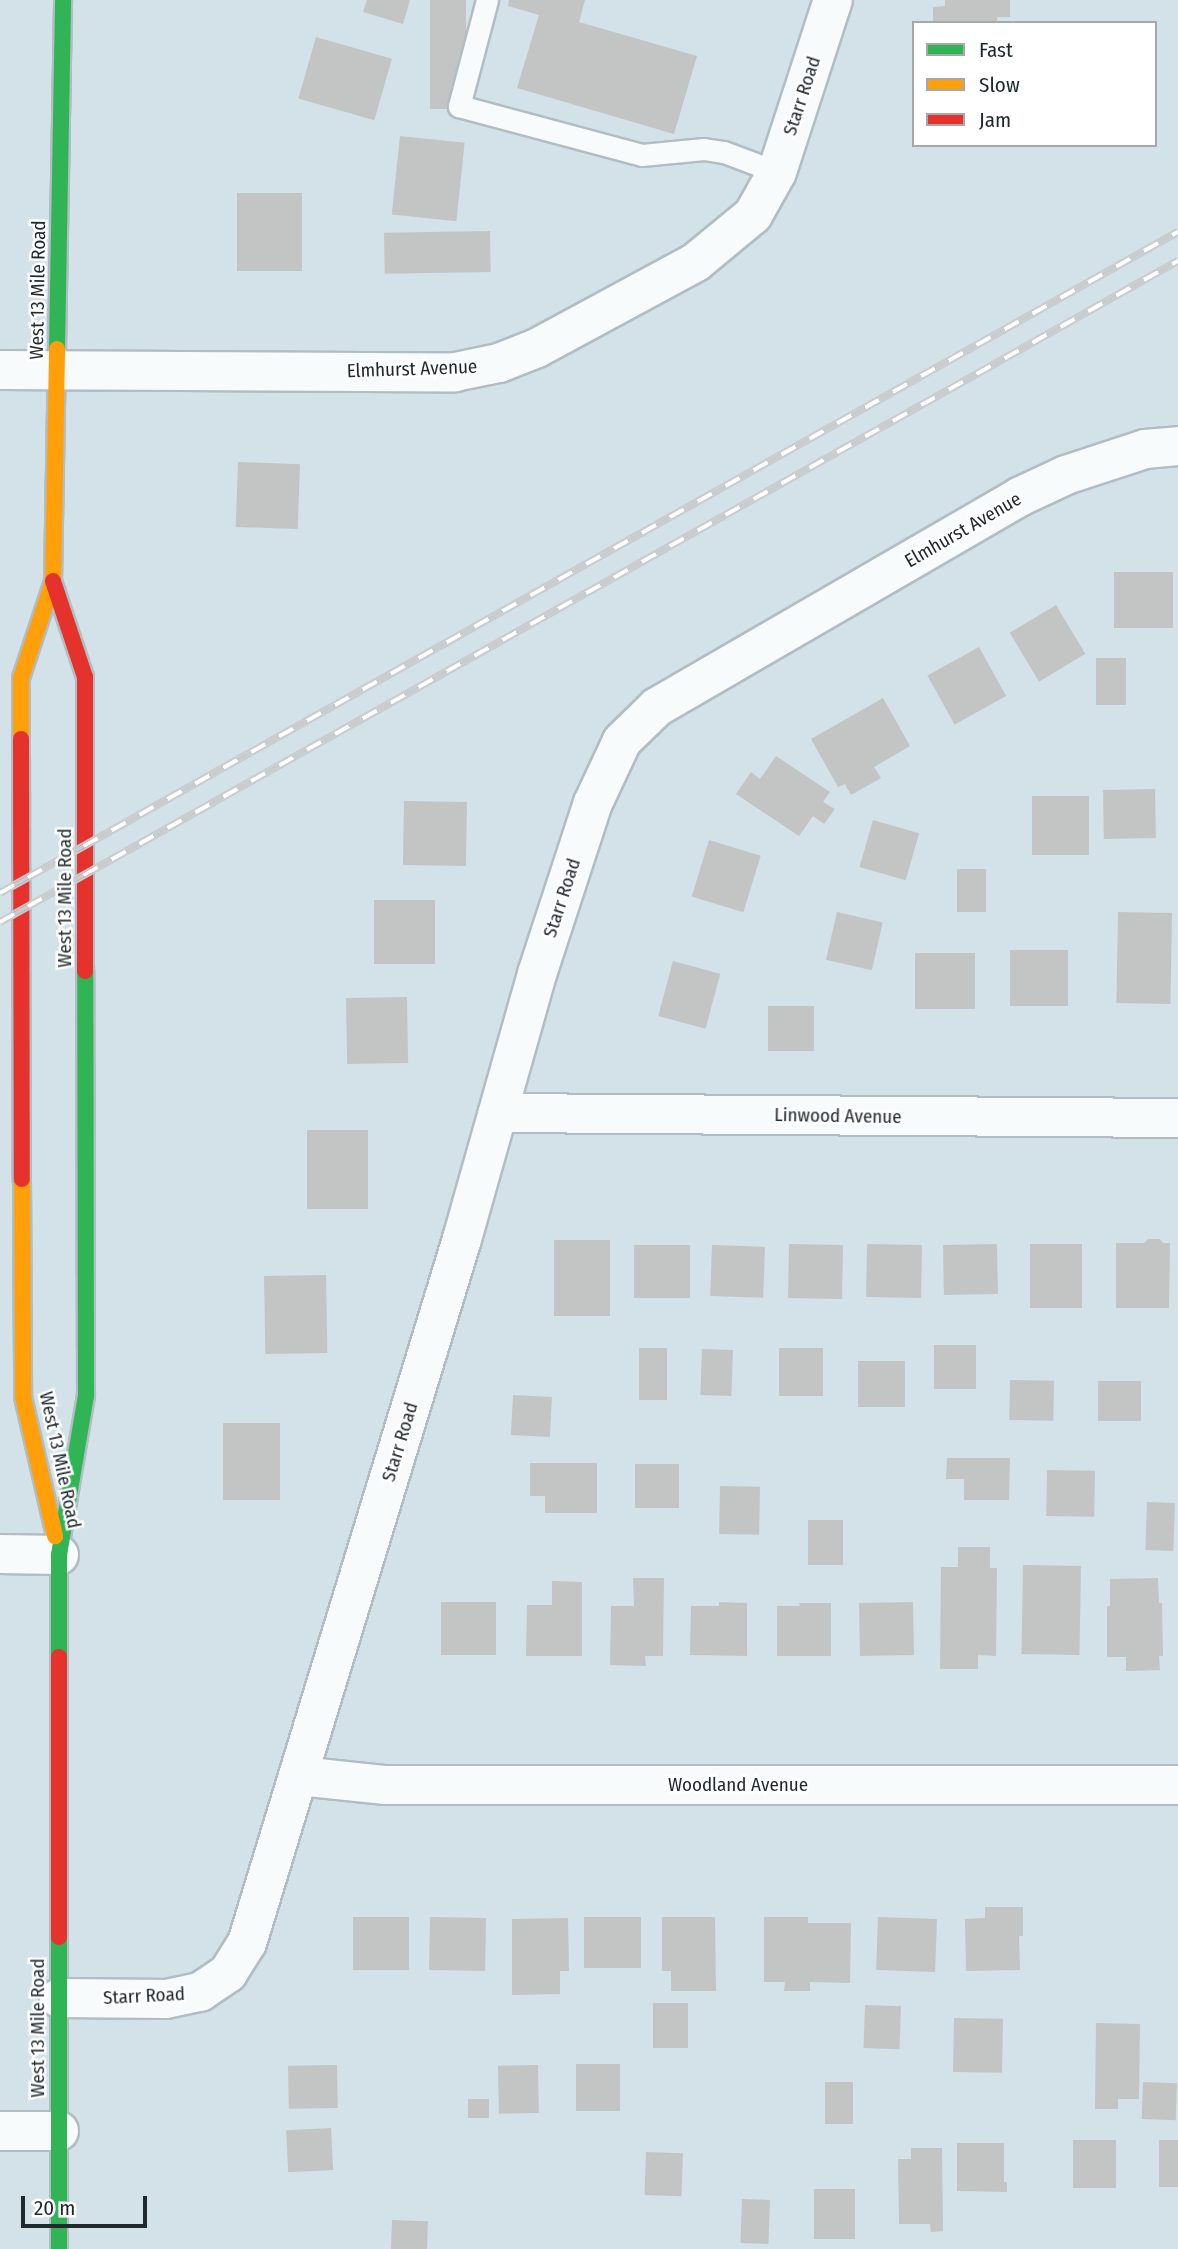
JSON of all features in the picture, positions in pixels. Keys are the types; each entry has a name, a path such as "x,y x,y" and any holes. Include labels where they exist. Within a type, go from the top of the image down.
{"main road":[{"name":"West 13 Mile Road","path":"59,1555 23,1397 21,678 53,581 63,0"},
{"name":"West 13 Mile Road","path":"53,581 85,677 86,1396 59,1555 59,2249"}],"street":[{"name":"Starr Road","path":"773,181 833,0"},
{"name":"Elmhurst Avenue","path":"0,370 433,372 478,369 537,348 695,262 737,232 753,215 773,181"},
{"name":"Elmhurst Avenue","path":"622,741 657,707 1019,496 1066,475 1145,449 1178,446"},
{"name":"Starr Road","path":"59,1998 166,1999 200,1992 228,1973 247,1943 498,1113 537,974 593,803 622,741"},
{"name":"Linwood Avenue","path":"498,1113 1178,1118"},
{"path":"0,1554 59,1555"},
{"name":"Woodland Avenue","path":"299,1776 384,1785 1178,1785"},
{"path":"0,2131 59,2131"}],"lane":[{"path":"487,0 459,106 642,155 704,149 724,152 773,181"}],"building":[{"path":"367,0 410,0 403,24 363,12"},
{"path":"430,0 466,0 466,109 430,109"},
{"path":"509,0 585,0 579,22 697,56 674,134 517,88 539,15 508,6"},
{"path":"945,0 1010,0 1010,17 997,17 997,21 933,21 933,7 945,6"},
{"path":"316,37 392,59 374,120 298,99"},
{"path":"400,136 465,143 456,221 392,215"},
{"path":"237,193 302,193 302,271 237,271"},
{"path":"490,231 491,272 385,274 384,233"},
{"path":"238,462 300,464 298,529 236,527"},
{"path":"1114,572 1173,572 1173,628 1114,628"},
{"path":"1056,605 1085,654 1039,682 1010,633"},
{"path":"979,647 1006,696 955,725 927,676"},
{"path":"1096,658 1126,658 1126,705 1096,705"},
{"path":"883,698 910,746 874,767 881,778 851,795 845,784 838,787 811,739"},
{"path":"776,756 830,792 823,802 835,809 824,824 813,816 799,836 736,794 751,772 760,779"},
{"path":"1155,789 1156,838 1104,839 1103,790"},
{"path":"1032,796 1089,796 1089,855 1032,855"},
{"path":"404,801 467,802 466,866 403,865"},
{"path":"873,820 919,833 906,880 859,867"},
{"path":"709,840 761,856 743,912 692,896"},
{"path":"957,869 986,869 986,912 957,912"},
{"path":"374,900 435,900 435,964 374,964"},
{"path":"837,912 883,923 872,970 826,960"},
{"path":"1118,912 1172,913 1170,1004 1116,1003"},
{"path":"1010,950 1068,950 1068,1006 1010,1006"},
{"path":"915,953 975,953 975,1009 915,1009"},
{"path":"673,961 720,974 706,1029 658,1016"},
{"path":"407,997 408,1063 347,1064 346,998"},
{"path":"768,1006 814,1006 814,1051 768,1051"},
{"path":"307,1130 368,1130 368,1209 307,1209"},
{"path":"1148,1239 1160,1239 1163,1243 1170,1243 1169,1308 1116,1308 1116,1243 1144,1243"},
{"path":"554,1240 610,1240 610,1316 554,1316"},
{"path":"789,1244 843,1245 842,1299 788,1298"},
{"path":"867,1244 922,1245 921,1298 866,1297"},
{"path":"997,1244 998,1294 944,1295 943,1245"},
{"path":"1030,1244 1082,1244 1082,1308 1030,1308"},
{"path":"634,1245 690,1245 690,1298 634,1298"},
{"path":"712,1245 765,1247 763,1298 710,1296"},
{"path":"326,1275 327,1353 265,1354 264,1276"},
{"path":"934,1345 976,1345 976,1389 934,1389"},
{"path":"639,1348 667,1348 667,1400 639,1400"},
{"path":"779,1348 823,1348 823,1396 779,1396"},
{"path":"702,1349 733,1350 731,1396 700,1395"},
{"path":"858,1361 905,1361 905,1407 858,1407"},
{"path":"1010,1380 1054,1381 1053,1421 1009,1420"},
{"path":"1098,1381 1141,1381 1141,1421 1098,1421"},
{"path":"513,1395 552,1397 550,1437 511,1435"},
{"path":"223,1423 280,1423 280,1500 223,1500"},
{"path":"947,1458 1010,1458 1009,1500 964,1500 964,1479 946,1479"},
{"path":"530,1463 597,1463 597,1513 545,1513 545,1496 530,1496"},
{"path":"635,1464 679,1464 679,1508 635,1508"},
{"path":"1047,1470 1095,1471 1094,1517 1046,1516"},
{"path":"720,1486 760,1487 759,1535 719,1534"},
{"path":"1147,1502 1175,1503 1173,1551 1145,1550"},
{"path":"808,1520 843,1520 843,1565 808,1565"},
{"path":"958,1547 990,1547 990,1568 997,1568 996,1656 978,1655 978,1669 940,1669 941,1567 958,1567"},
{"path":"1023,1565 1081,1566 1079,1655 1021,1654"},
{"path":"633,1578 664,1578 663,1656 645,1656 646,1666 610,1665 611,1606 634,1606"},
{"path":"1158,1578 1159,1603 1162,1603 1163,1656 1159,1656 1160,1670 1126,1671 1126,1657 1107,1657 1110,1579"},
{"path":"552,1581 582,1582 582,1656 526,1656 527,1605 552,1605"},
{"path":"441,1602 496,1602 496,1655 441,1655"},
{"path":"719,1602 747,1603 747,1656 690,1655 691,1606 719,1606"},
{"path":"913,1602 914,1655 860,1656 859,1603"},
{"path":"799,1603 831,1603 831,1656 777,1656 777,1606 800,1606"},
{"path":"985,1907 1023,1907 1023,1936 1019,1936 1020,1970 966,1971 965,1919 985,1918"},
{"path":"353,1917 409,1917 409,1970 353,1970"},
{"path":"430,1917 486,1918 485,1971 429,1970"},
{"path":"584,1917 641,1917 641,1968 584,1968"},
{"path":"662,1917 715,1917 716,1991 671,1991 671,1971 662,1971"},
{"path":"764,1917 808,1917 808,1923 851,1923 850,1983 810,1982 810,1991 784,1991 785,1982 764,1982"},
{"path":"878,1917 937,1919 935,1972 876,1970"},
{"path":"568,1918 569,1971 560,1971 560,1994 512,1995 512,1919"},
{"path":"653,2003 688,2003 688,2048 653,2048"},
{"path":"865,2005 901,2006 899,2049 863,2048"},
{"path":"954,2018 1003,2019 1002,2073 953,2072"},
{"path":"1096,2023 1140,2024 1139,2099 1118,2099 1118,2109 1095,2109"},
{"path":"576,2064 620,2064 620,2111 576,2111"},
{"path":"337,2065 338,2108 289,2109 288,2066"},
{"path":"538,2065 539,2113 499,2114 498,2066"},
{"path":"825,2082 853,2082 853,2124 825,2124"},
{"path":"1143,2082 1177,2083 1176,2120 1142,2119"},
{"path":"468,2099 489,2099 489,2118 468,2118"},
{"path":"331,2128 333,2170 288,2172 286,2130"},
{"path":"1073,2140 1116,2140 1116,2188 1073,2188"},
{"path":"1159,2140 1178,2140 1178,2187 1159,2187"},
{"path":"957,2143 1004,2143 1004,2182 1007,2182 1007,2192 957,2191"},
{"path":"911,2148 942,2148 943,2231 931,2232 930,2224 899,2224 898,2159 911,2159"},
{"path":"646,2152 683,2153 681,2196 644,2195"},
{"path":"814,2189 855,2189 855,2239 814,2239"},
{"path":"742,2199 770,2200 768,2244 740,2243"},
{"path":"392,2220 428,2221 427,2249 391,2249"}],"railway":[{"path":"0,893 1178,232"},
{"path":"0,922 1178,261"}],"traffic: fast":[{"path":"57,349 63,0"},
{"path":"59,1657 59,1555 86,1396 85,971"},
{"path":"59,1937 59,2249"}],"traffic: slow":[{"path":"21,739 21,678 53,581 57,349"},
{"path":"22,1179 23,1397 55,1536"}],"traffic: jam":[{"path":"53,581 85,677 85,971"},
{"path":"21,739 22,1179"},
{"path":"59,1657 59,1937"}]}
